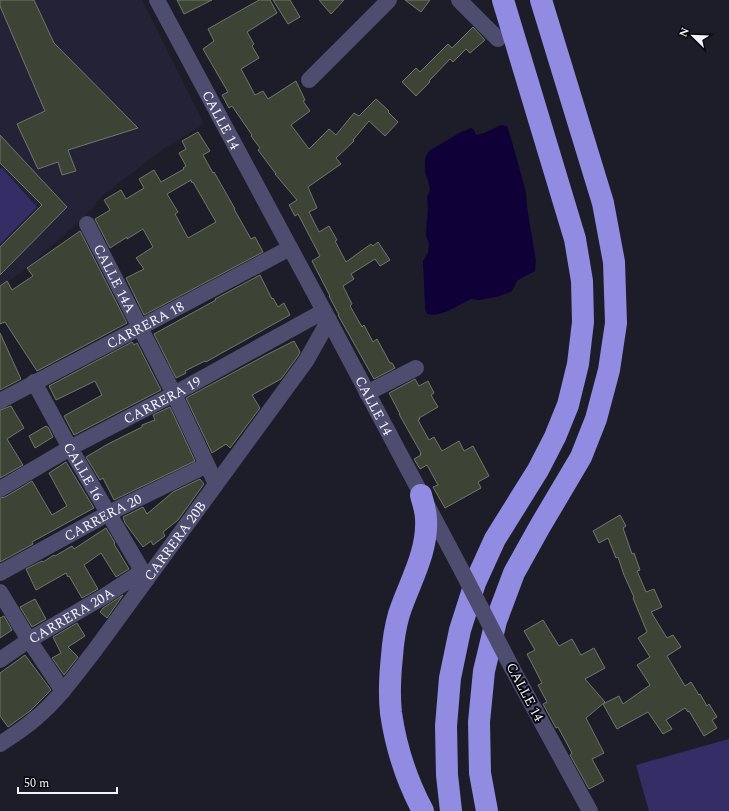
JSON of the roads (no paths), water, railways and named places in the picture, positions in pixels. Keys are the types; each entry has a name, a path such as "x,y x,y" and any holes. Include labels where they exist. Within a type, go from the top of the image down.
{"highway":[{"path":"451,811 447,775 446,726 450,678 460,630 475,583 495,539 538,470 568,405 578,364 582,322 582,282 575,239 503,0"},
{"path":"487,811 480,773 479,722 484,671 496,621 514,573 580,456 596,419 609,370 616,323 614,262 603,203 541,0"},
{"path":"421,495 426,517 425,542 399,615 393,643 390,676 391,713 400,758 415,796 423,811"}],"street":[{"name":"CALLE 14","path":"157,0 326,315 512,668 590,811"},
{"path":"309,80 389,0"},
{"path":"459,0 498,39"},
{"name":"CALLE 14A","path":"87,224 174,394 216,484"},
{"name":"CARRERA 18","path":"0,401 290,248"},
{"name":"CARRERA 19","path":"0,489 70,448 326,315"},
{"name":"CARRERA 20B","path":"0,744 36,718 63,691 95,650 145,575 216,484 306,361 326,315"},
{"path":"367,393 416,368"},
{"name":"CALLE 16","path":"34,382 70,448 145,575"},
{"name":"CARRERA 20","path":"0,573 109,513 207,465"},
{"name":"CARRERA 20A","path":"0,660 29,640 103,597 145,575"},
{"path":"0,592 29,640 63,691"}]}
